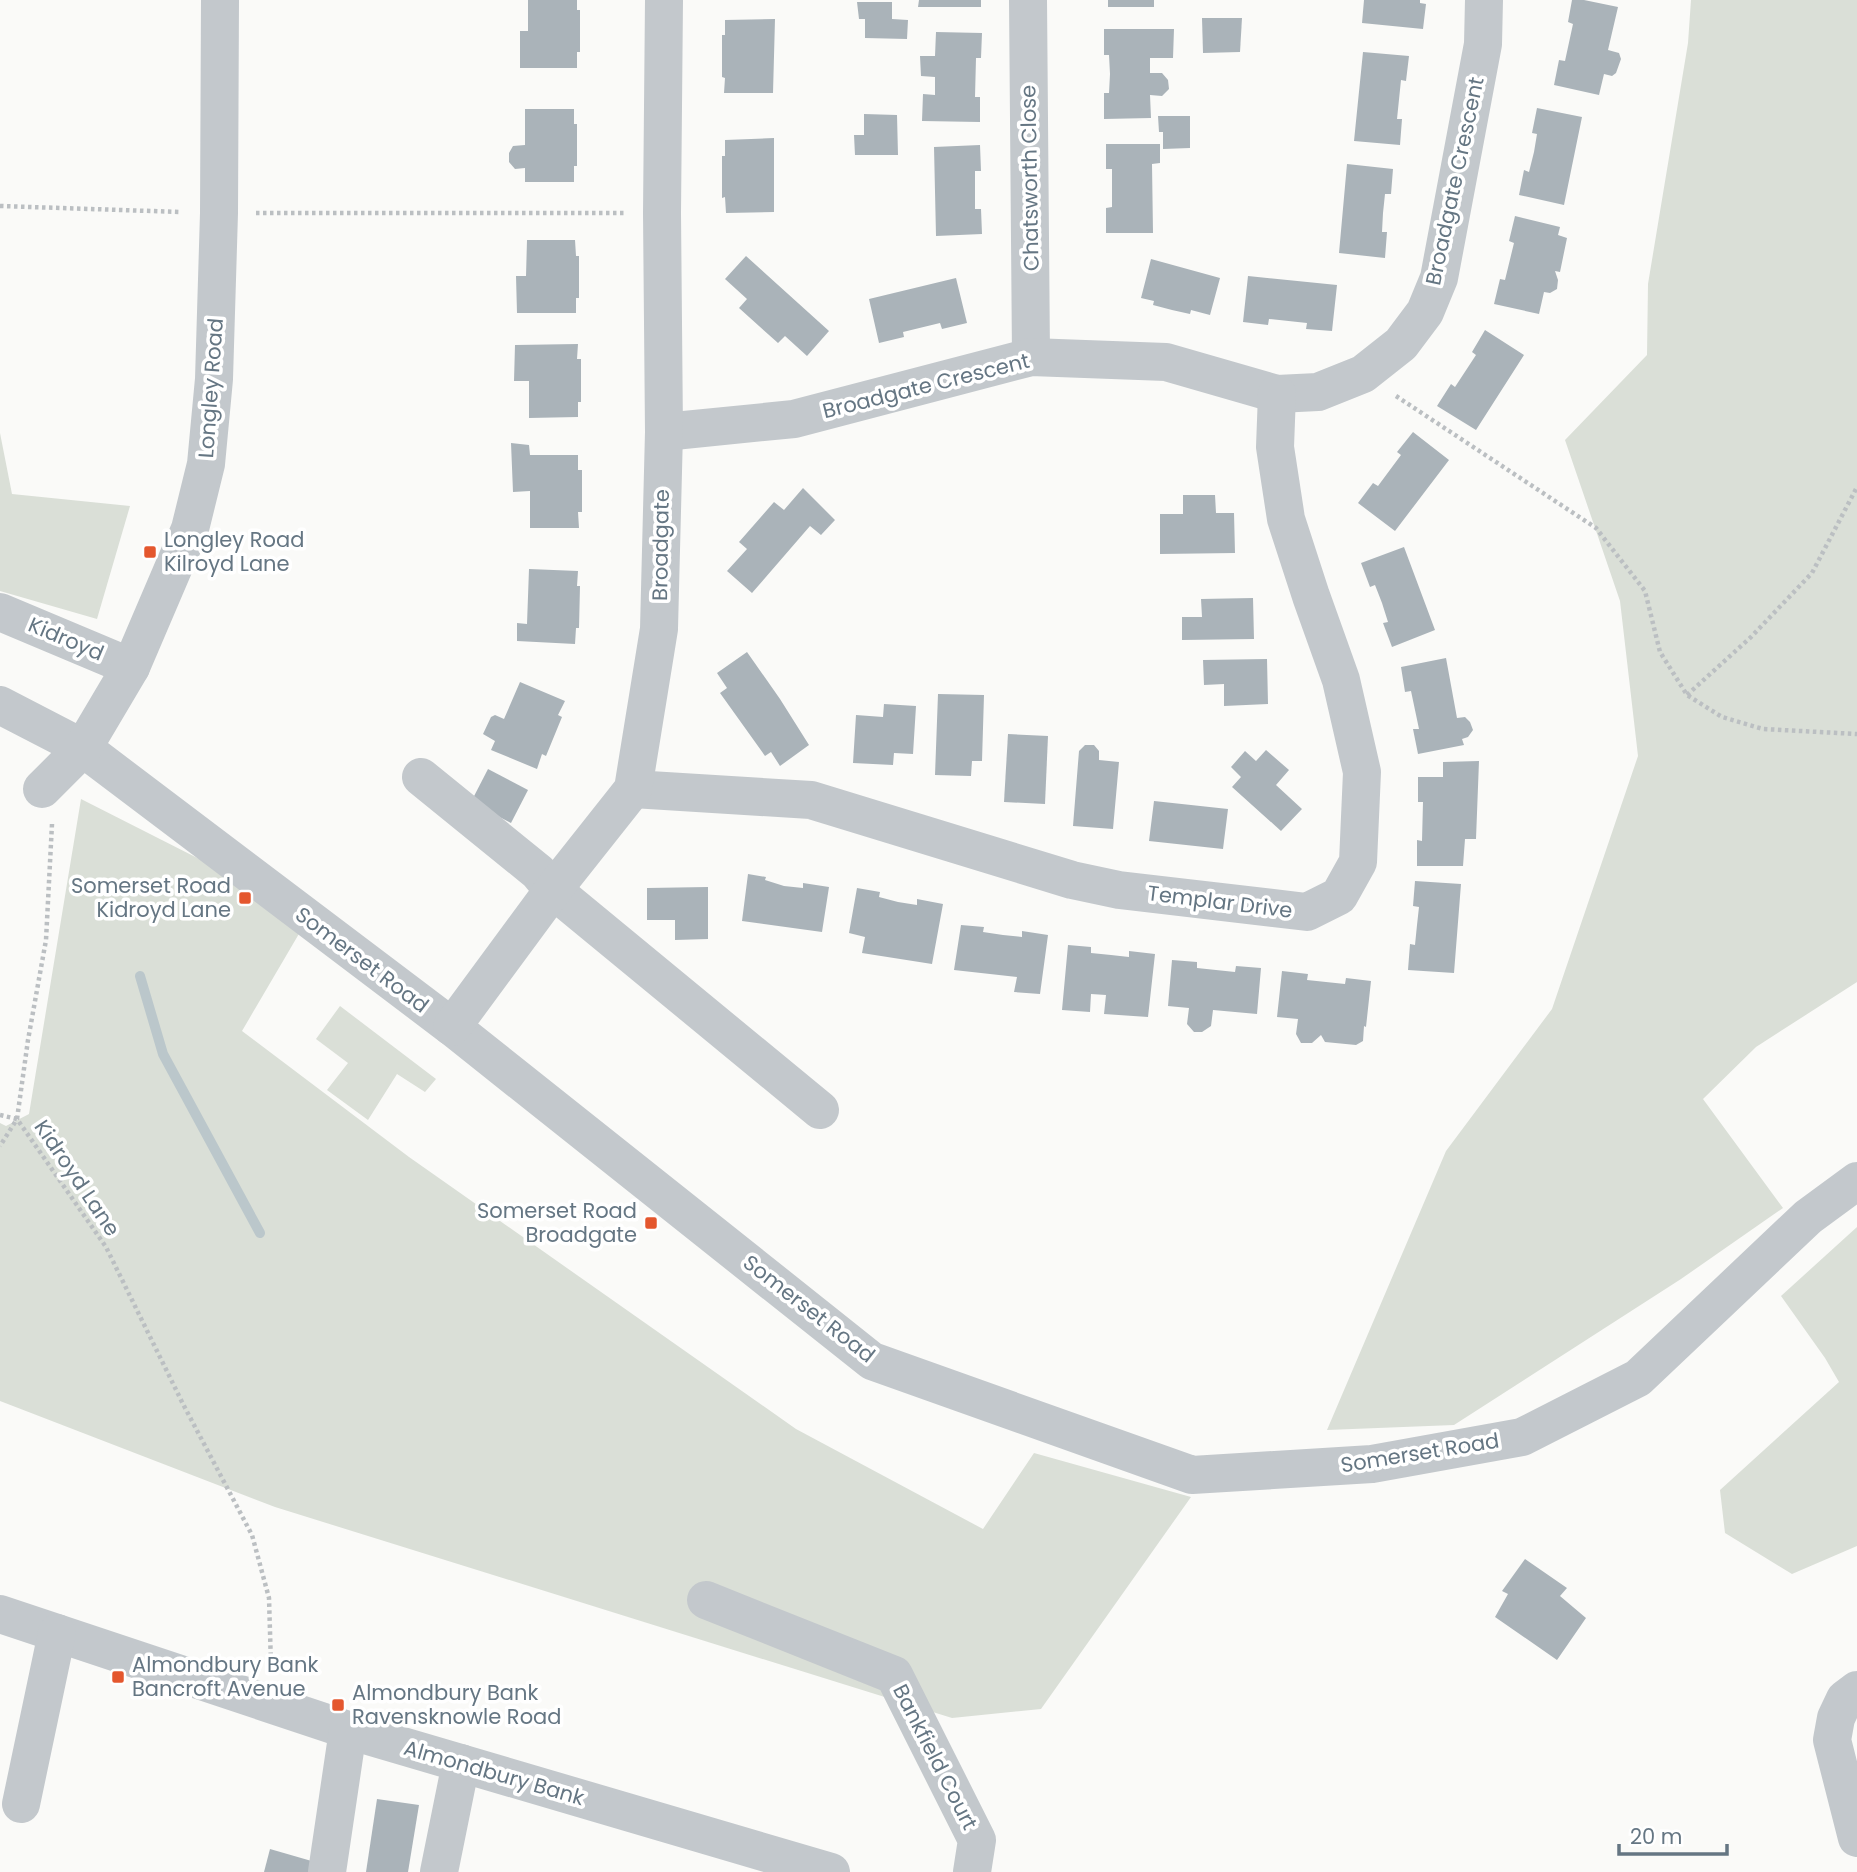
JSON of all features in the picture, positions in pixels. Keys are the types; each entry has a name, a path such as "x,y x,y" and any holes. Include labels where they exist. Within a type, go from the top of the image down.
{"street":[{"name":"Longley Road","path":"47,804 131,667 190,530 206,464 214,379 219,213 219,0"},
{"name":"Broadgate","path":"452,1027 553,890 633,789 659,629 664,432 664,0"},
{"name":"Chatsworth Close","path":"1028,0 1031,356"},
{"name":"Broadgate Crescent","path":"664,432 794,419 1031,356 1166,362 1278,394 1318,392 1363,374 1401,344 1425,312 1438,278 1483,44 1484,0"},
{"name":"Templar Drive","path":"633,789 811,800 1072,880 1119,890 1307,912 1339,896 1358,862 1362,772 1341,680 1286,519 1275,447 1278,394"},
{"name":"Kidroyd","path":"0,612 131,667"},
{"name":"Somerset Road","path":"0,705 83,748 452,1027 872,1361 1192,1475 1372,1465 1522,1437 1637,1378 1808,1217 1857,1181"},
{"path":"421,777 538,872 553,890 820,1110"},
{"name":"Bankfield Court","path":"706,1600 894,1675 976,1840 972,1872"},
{"name":"Almondbury Bank","path":"0,1614 348,1730 831,1872"},
{"path":"21,1804 57,1633"},
{"path":"1851,1695 1836,1718 1832,1740 1857,1838"},
{"path":"327,1872 348,1730"},
{"path":"439,1872 461,1763"}],"path":[{"path":"0,206 219,213 662,213"},
{"path":"1363,374 1596,528 1645,591 1660,652 1686,695 1722,717 1763,729 1857,734"},
{"path":"1686,695 1751,637 1812,573 1857,487"},
{"name":"Kidroyd Lane","path":"47,804 46,940 17,1119 106,1247 183,1404 252,1535 269,1598 272,1704"},
{"path":"0,1115 17,1119 0,1146"}],"shaded area":[{"path":"1691,0 1857,0 1857,982 1756,1047 1703,1099 1783,1208 1681,1279 1454,1425 1327,1430 1446,1151 1552,1009 1638,756 1620,601 1565,440 1647,355 1648,284 1688,43"},
{"path":"0,433 12,494 130,506 97,619 0,591"},
{"path":"81,799 310,915 242,1031 409,1157 796,1429 983,1529 1034,1453 1191,1497 1041,1709 952,1718 275,1507 0,1401 0,1123 6,1126 29,1114"},
{"path":"340,1006 436,1079 425,1092 397,1074 368,1120 327,1090 348,1063 316,1039"},
{"path":"1857,1227 1857,1546 1792,1574 1725,1533 1720,1490 1839,1382 1781,1296"}],"building":[{"path":"528,0 577,0 577,10 580,10 580,52 577,52 577,68 520,68 520,31 528,31"},
{"path":"919,0 981,0 981,7 918,7"},
{"path":"1108,0 1154,0 1154,7 1108,7"},
{"path":"1364,0 1420,0 1420,3 1426,4 1423,29 1362,23"},
{"path":"1572,0 1618,7 1608,50 1619,53 1621,59 1616,73 1612,76 1604,74 1599,95 1554,85 1559,60 1565,61 1573,24 1568,22"},
{"path":"857,2 892,2 892,19 908,20 907,39 865,38 865,19 859,19"},
{"path":"1202,18 1242,18 1240,52 1203,53"},
{"path":"775,19 773,93 724,93 722,35 725,35 725,20"},
{"path":"1104,29 1174,29 1173,58 1150,58 1150,73 1162,73 1168,80 1169,89 1162,96 1150,95 1151,118 1104,119 1104,93 1109,93 1110,74 1109,55 1104,55"},
{"path":"936,32 982,33 981,58 976,58 975,97 980,97 980,122 922,121 923,94 935,95 935,77 921,76 920,56 935,56"},
{"path":"1363,52 1409,56 1406,81 1401,80 1397,119 1402,119 1400,145 1354,141"},
{"path":"1537,108 1582,117 1564,205 1519,195 1524,170 1529,172 1534,152 1537,134 1532,133"},
{"path":"525,109 574,109 574,124 577,124 577,166 574,166 574,182 525,182 525,168 515,169 509,162 509,153 513,146 525,145"},
{"path":"864,114 897,115 898,155 855,155 854,135 864,135"},
{"path":"1158,116 1190,116 1190,148 1163,149 1163,132 1159,132"},
{"path":"774,138 774,212 726,213 725,197 722,198 722,156 725,156 725,140"},
{"path":"1106,144 1160,144 1160,163 1152,164 1153,233 1106,233 1106,208 1112,207 1112,169 1106,169"},
{"path":"980,145 981,171 975,171 975,209 981,209 982,234 936,236 934,147"},
{"path":"1347,164 1393,169 1391,194 1385,194 1383,213 1382,232 1387,232 1385,258 1339,253"},
{"path":"1515,216 1560,227 1558,235 1567,238 1560,272 1555,271 1557,289 1550,293 1544,292 1539,314 1494,304 1500,279 1505,280 1514,243 1509,241"},
{"path":"527,240 575,240 576,256 579,256 579,298 576,298 576,313 517,313 516,276 526,276"},
{"path":"746,256 829,331 807,356 785,336 778,343 739,308 747,299 725,279"},
{"path":"1151,259 1220,278 1210,315 1191,310 1190,314 1172,310 1153,305 1154,301 1141,298"},
{"path":"1248,276 1337,285 1332,331 1306,329 1307,323 1269,319 1268,325 1243,322"},
{"path":"956,278 967,323 942,329 940,323 903,332 904,337 879,343 869,299"},
{"path":"1485,330 1524,355 1476,430 1437,406 1451,384 1455,387 1476,355 1472,352"},
{"path":"578,344 577,359 581,359 581,402 578,402 578,417 529,418 529,381 514,381 515,345"},
{"path":"1413,432 1449,460 1395,531 1358,503 1373,483 1378,486 1401,455 1397,452"},
{"path":"511,443 529,445 530,455 578,455 578,470 582,470 582,512 578,512 579,528 530,528 530,491 513,492"},
{"path":"803,488 835,520 821,535 810,526 752,593 727,571 747,549 739,542 774,502 784,510"},
{"path":"1183,495 1215,495 1216,513 1234,513 1235,553 1160,554 1160,514 1183,514"},
{"path":"1404,547 1435,630 1392,647 1383,623 1388,622 1382,603 1375,585 1370,587 1361,563"},
{"path":"529,569 578,571 579,628 576,628 575,644 517,641 517,623 527,624"},
{"path":"1253,598 1254,639 1182,640 1182,617 1202,617 1201,599"},
{"path":"747,652 809,745 780,766 771,752 765,756 720,693 727,688 717,673"},
{"path":"1446,658 1457,718 1465,717 1473,730 1468,737 1462,739 1464,745 1418,754 1413,729 1419,729 1411,691 1405,692 1401,667"},
{"path":"1267,659 1268,704 1224,706 1224,684 1204,685 1203,660"},
{"path":"520,682 565,701 558,715 562,717 546,756 542,754 537,769 491,750 495,741 483,734 491,717 495,715 504,719"},
{"path":"938,694 984,695 982,761 972,761 971,776 935,775"},
{"path":"884,704 916,706 913,754 894,753 893,765 853,763 856,715 883,717"},
{"path":"1008,734 1048,736 1045,804 1004,802"},
{"path":"1085,745 1094,745 1099,751 1099,760 1119,762 1113,829 1073,826 1079,751"},
{"path":"1266,750 1289,770 1276,785 1302,809 1281,831 1232,787 1241,777 1231,767 1245,751 1256,761"},
{"path":"1479,761 1476,839 1465,839 1463,866 1417,866 1417,840 1422,841 1423,802 1418,802 1418,777 1443,777 1443,762"},
{"path":"488,769 528,790 511,823 471,802"},
{"path":"1154,801 1228,809 1223,849 1149,841"},
{"path":"748,874 766,877 765,880 784,886 803,888 803,883 829,887 822,932 742,921"},
{"path":"1415,881 1461,884 1454,973 1408,970 1410,944 1415,945 1419,907 1413,906"},
{"path":"708,887 708,939 675,940 675,920 647,920 647,888"},
{"path":"857,888 880,892 879,897 898,902 917,905 917,899 943,904 932,964 862,953 865,937 849,933"},
{"path":"961,925 984,927 983,932 1003,935 1022,937 1022,931 1048,935 1040,994 1014,992 1017,977 954,970"},
{"path":"1068,945 1091,947 1091,953 1129,957 1129,951 1155,954 1148,1017 1104,1014 1106,995 1091,994 1090,1012 1062,1010"},
{"path":"1172,960 1197,962 1197,968 1235,972 1236,966 1261,968 1257,1014 1213,1010 1211,1026 1202,1032 1194,1032 1187,1024 1189,1008 1168,1006"},
{"path":"1282,971 1308,974 1307,980 1345,984 1346,978 1371,981 1363,1041 1356,1045 1325,1042 1321,1035 1312,1043 1301,1043 1296,1034 1298,1019 1277,1017"},
{"path":"1525,1559 1567,1588 1560,1596 1586,1618 1557,1660 1495,1617 1508,1594 1502,1591"},
{"path":"377,1799 419,1805 408,1872 366,1872"},
{"path":"270,1849 315,1862 313,1872 264,1872"}],"waterway":[{"path":"140,976 163,1054 260,1233"}],"place":[{"name":"Longley Road Kilroyd Lane","path":"150,552"},
{"name":"Somerset Road Kidroyd Lane","path":"245,898"},
{"name":"Somerset Road Broadgate","path":"651,1223"},
{"name":"Almondbury Bank Bancroft Avenue","path":"118,1677"},
{"name":"Almondbury Bank Ravensknowle Road","path":"338,1705"}]}
